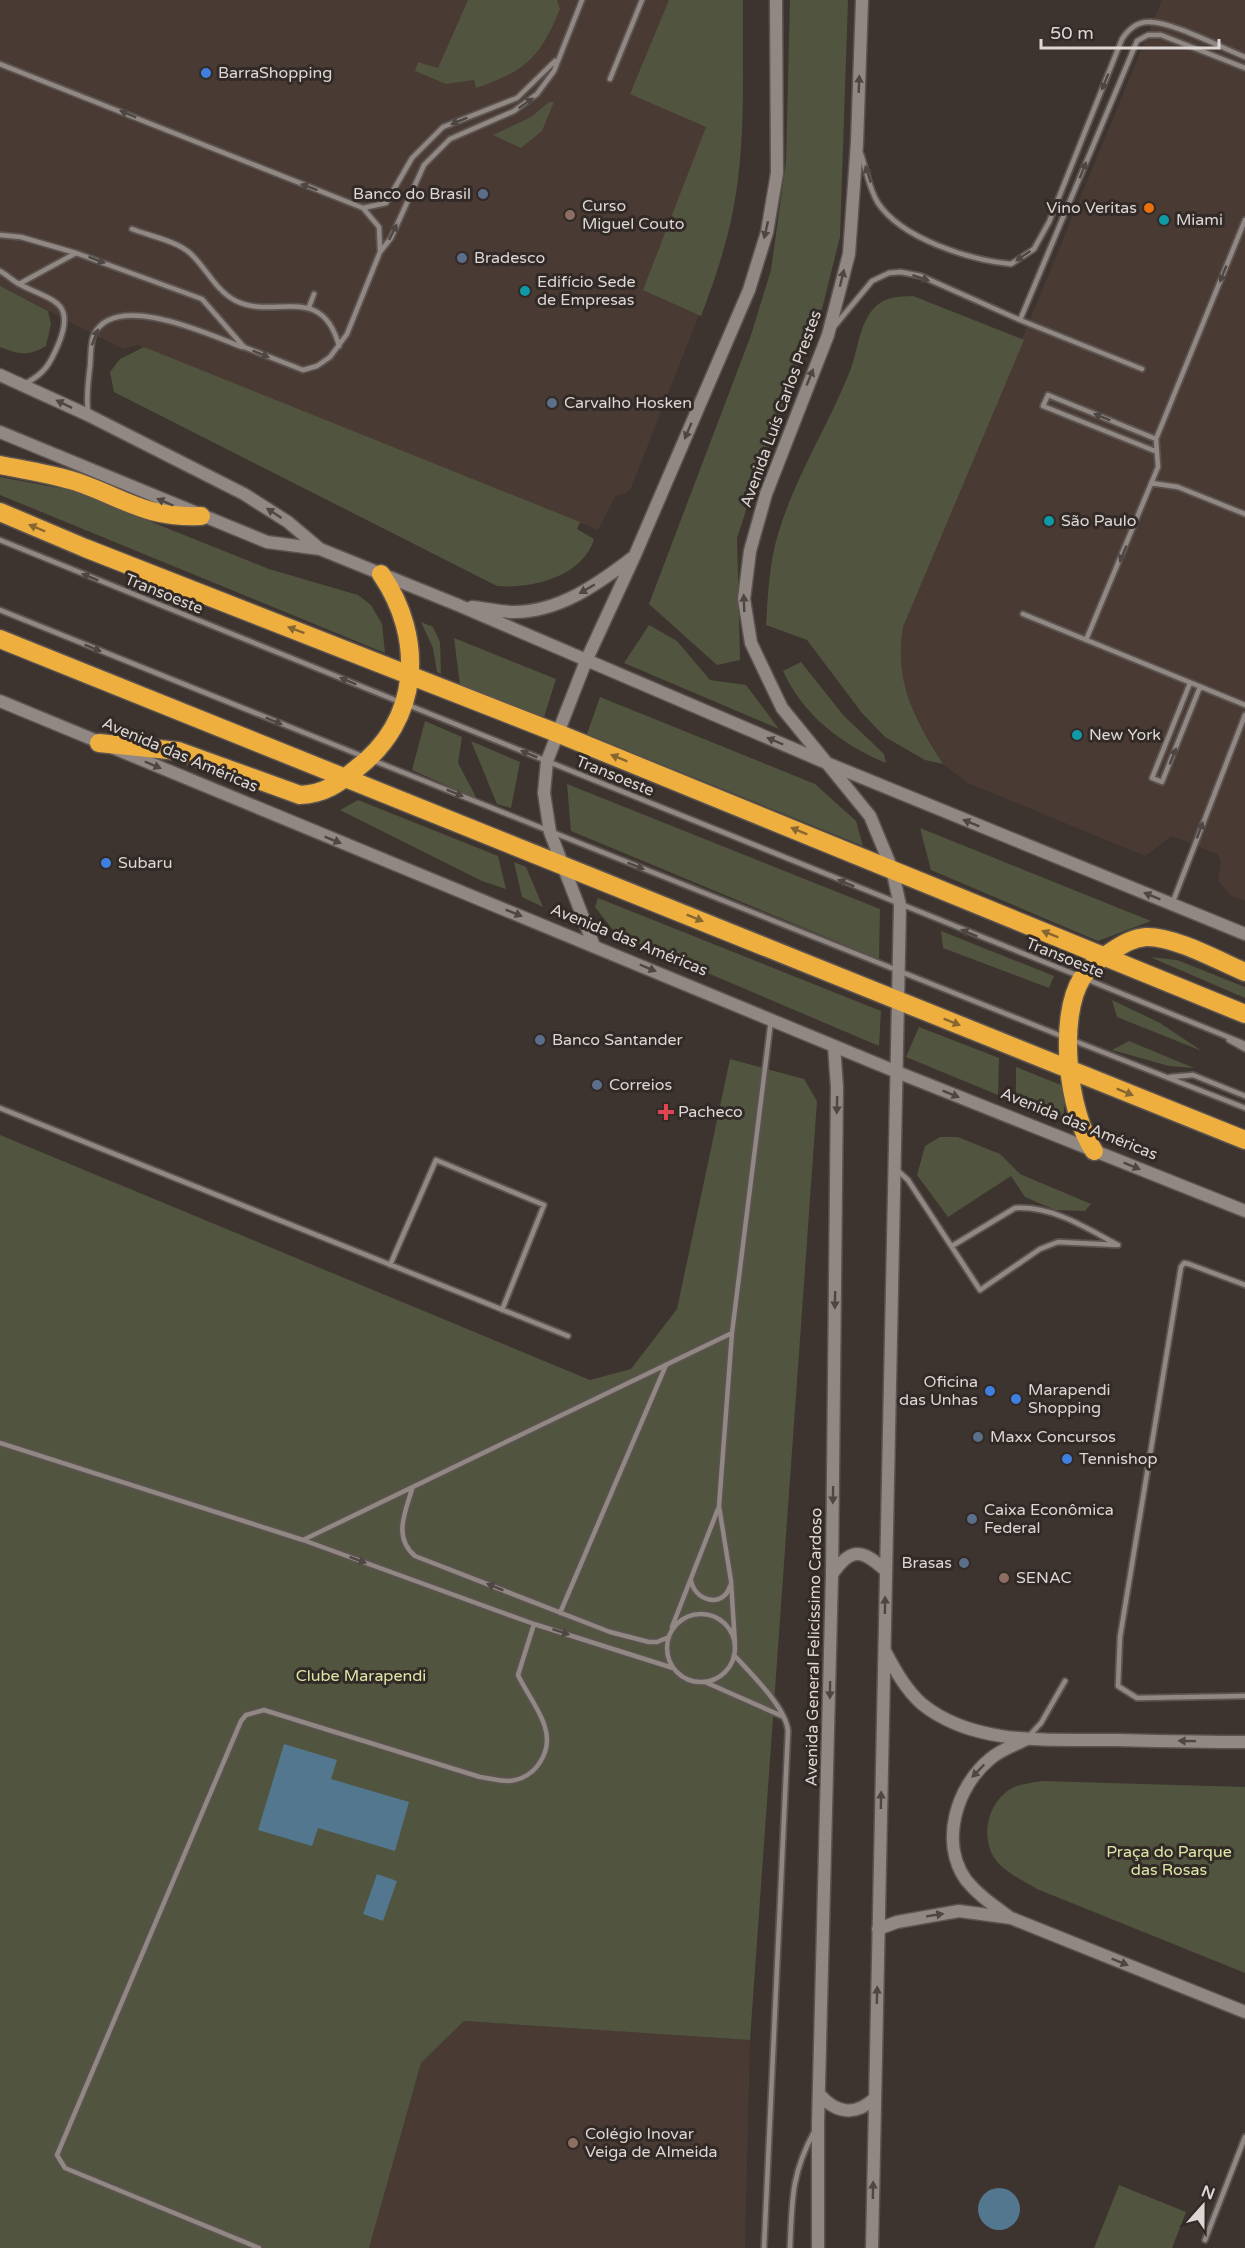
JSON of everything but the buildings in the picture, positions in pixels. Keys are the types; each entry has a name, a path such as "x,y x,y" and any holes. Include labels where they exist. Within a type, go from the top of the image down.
{"highway":[{"path":"0,465 77,482 144,511 172,517 201,516"},
{"path":"0,512 85,548 557,733 1245,1014"},
{"path":"99,742 178,751 300,795 321,792 347,777 382,745 404,704 410,674 412,651 408,630 394,593 381,574"},
{"path":"0,639 1245,1140"},
{"path":"1094,1150 1082,1124 1070,1070 1068,1038 1074,997 1082,978 1105,956 1131,940 1156,938 1245,972"}],"street":[{"path":"594,946 550,832 544,793 547,761 586,661 635,555 749,290 767,232 777,173 776,0"},
{"name":"Avenida Luís Carlos Prestes","path":"862,0 857,143 849,254 828,335 766,494 750,551 744,599 751,643 782,708 870,816 892,869 900,905 897,1072"},
{"path":"0,375 88,415 244,494 288,522 320,549"},
{"path":"0,432 267,543 320,549 458,605 829,764 1245,934"},
{"path":"458,605 514,612 558,603 587,590 635,555"},
{"name":"Avenida das Américas","path":"0,701 897,1072 1245,1211"},
{"name":"Avenida General Felicíssimo Cardoso","path":"818,2248 818,2124 832,1574 837,1087 834,1046"},
{"path":"872,2248 884,1649 897,1170 894,1127 897,1072"},
{"path":"832,1574 844,1557 857,1554 872,1558 886,1571"},
{"path":"884,1649 897,1675 921,1703 946,1719 977,1731 1027,1739 1245,1742"},
{"path":"1027,1739 991,1757 968,1782 955,1813 954,1846 965,1878 985,1900 1011,1918 1245,2012"},
{"path":"878,1929 897,1922 958,1911 1011,1918"},
{"path":"820,2095 829,2105 847,2111 866,2107 875,2098"}],"lane":[{"path":"380,252 391,238 417,179 438,149 450,139 526,103 546,84 582,0"},
{"path":"610,79 642,0"},
{"path":"857,143 876,200 900,226 981,261 1011,264 1034,249 1049,222 1128,29 1146,22 1162,24 1245,57"},
{"path":"1020,320 1137,41 1148,35 1161,35 1245,68"},
{"path":"363,208 386,203 412,158 443,127 517,98 548,71 559,56"},
{"path":"0,63 363,208 379,227 382,240 380,252 346,334 339,346 317,366 303,370 164,319 142,314 109,322 99,327 92,341 87,391 88,415"},
{"path":"1086,640 1158,467 1155,451 1156,439 1245,220"},
{"path":"132,229 186,250 220,288 237,302 257,306 309,307 331,326 339,346"},
{"path":"0,235 21,237 76,253 202,299 244,348"},
{"path":"19,284 76,253"},
{"path":"0,271 19,284 52,297 65,315 63,332 50,364 36,378 24,384"},
{"path":"828,335 872,281 889,273 901,272 921,276 1020,320 1142,369"},
{"path":"309,307 314,294"},
{"path":"1155,451 1043,406 1048,395 1156,439"},
{"path":"1151,483 1178,487 1245,514"},
{"name":"Transoeste","path":"0,540 1245,1044"},
{"path":"0,610 898,971 1245,1107"},
{"path":"1023,614 1245,705"},
{"path":"1190,683 1152,778 1162,782 1200,687"},
{"path":"1172,904 1245,715"},
{"path":"705,1682 724,1673 734,1654 735,1644 732,1581 719,1506 732,1333 771,1020"},
{"name":"Transoeste","path":"1220,1034 1245,1049"},
{"path":"1170,1077 1193,1075 1245,1096"},
{"path":"0,1108 568,1336"},
{"path":"390,1265 436,1160 544,1205 502,1310"},
{"path":"897,1170 908,1180 980,1290 1040,1249 1058,1242 1118,1245 1065,1217 1023,1207 1015,1208 952,1246"},
{"path":"1245,1285 1189,1264 1184,1263 1181,1267 1120,1637 1118,1686 1137,1698 1199,1699 1245,1696"},
{"path":"303,1540 732,1333"},
{"path":"560,1613 666,1365"},
{"path":"0,1443 303,1540 534,1623 673,1668"},
{"path":"412,1489 403,1521 402,1536 405,1547 410,1551 610,1632 657,1642 669,1635 685,1617 707,1614 726,1624 735,1644"},
{"path":"719,1506 669,1635 668,1657 673,1668 682,1677 705,1682 783,1716"},
{"path":"691,1578 692,1588 699,1597 710,1600 720,1599 728,1592 732,1581"},
{"path":"259,2248 65,2168 57,2155 241,1721 246,1714 264,1710 480,1777 508,1781 523,1777 536,1770 547,1750 545,1726 518,1675 534,1623"},
{"path":"734,1654 783,1716 788,1731 764,2248"},
{"path":"1027,1739 1041,1723 1065,1681"},
{"path":"790,2248 793,2185 801,2156 818,2124"},
{"path":"1205,2240 1245,2137"}],"shaded area":[{"path":"0,0 743,0 740,159 736,194 717,269 631,488 625,494 615,496 598,530 137,345 123,349 0,286"},
{"path":"1162,0 1245,0 1245,901 1232,896 1218,881 1221,861 1217,854 1172,836 1145,856 968,783 943,764 913,714 902,679 900,649 903,627"},
{"name":"Colégio Inovar Veiga de Almeida","path":"464,2021 750,2040 745,2248 369,2248 421,2063"}],"green space":[{"path":"468,0 557,0 560,9 538,51 519,68 493,82 476,88 474,80 446,84 415,71 418,62 438,68"},
{"path":"669,0 743,0 742,121 736,193 722,256 701,316 643,290 706,127 630,94"},
{"path":"790,0 848,0 840,237 822,309 753,489 737,538 740,660 717,665 649,604 751,335 771,270 786,162"},
{"path":"549,102 554,102 542,131 521,148 493,135 531,117"},
{"path":"0,286 48,311 51,324 46,346 28,353 0,347"},
{"path":"913,296 1024,340 903,627 901,666 904,683 915,715 943,764 925,760 885,737 862,713 807,640 766,625 771,568 778,534 793,492 850,371 865,321 875,307 884,301"},
{"path":"144,347 580,522 577,529 594,539 588,552 579,563 554,578 525,585 497,586 114,392 110,372 120,359"},
{"path":"0,477 74,491 269,569 358,595 371,605 382,624 385,653 0,495"},
{"path":"421,622 433,627 440,642 441,674 437,672 433,648"},
{"path":"649,625 677,641 710,680 746,685 779,729 624,663"},
{"path":"454,638 556,679 544,717 460,685"},
{"path":"801,662 844,716 884,754 886,763 839,738 825,727 801,701 783,671"},
{"path":"600,697 815,784 856,821 863,846 587,734"},
{"path":"425,721 462,737 458,763 477,799 412,770"},
{"path":"471,741 520,762 511,808 497,804"},
{"path":"567,784 880,909 879,959 571,831"},
{"path":"358,800 498,856 506,889 482,881 340,810"},
{"path":"920,828 1151,921 1098,941 931,870"},
{"path":"514,862 526,867 543,907 522,897"},
{"path":"598,898 881,1011 879,1046 616,934 595,907"},
{"path":"941,931 1054,976 1049,988 943,948"},
{"path":"1150,957 1177,960 1245,987 1245,998"},
{"path":"1112,1000 1160,1023 1202,1051 1117,1017"},
{"path":"919,1027 999,1058 998,1095 906,1057"},
{"path":"1129,1041 1194,1068 1169,1066 1112,1050"},
{"name":"Clube Marapendi","path":"730,1059 804,1079 817,1101 750,2040 464,2021 421,2063 369,2248 0,2248 0,1135 590,1380 631,1369 677,1309"},
{"path":"1016,1067 1066,1087 1063,1121 1016,1101"},
{"path":"940,1137 958,1137 1000,1154 1020,1174 1091,1204 1085,1211 1055,1210 1025,1197 1011,1176 948,1217 917,1175 925,1146"},
{"name":"Praça do Parque das Rosas","path":"1041,1781 1245,1787 1245,1973 1037,1889 1002,1866 993,1856 987,1837 993,1808 1006,1792 1014,1787"},
{"path":"1119,2185 1186,2212 1172,2248 1094,2248"}],"water":[{"path":"284,1744 337,1760 331,1779 409,1802 395,1851 318,1828 312,1846 258,1830"},
{"path":"377,1874 397,1881 383,1921 363,1914"},
{"path":"999,2188 1014,2194 1020,2209 1014,2224 999,2230 984,2224 978,2209 984,2194"}],"place":[{"name":"BarraShopping","path":"206,73"},
{"name":"Banco do Brasil","path":"483,194"},
{"name":"Vino Veritas","path":"1149,208"},
{"name":"Curso Miguel Couto","path":"570,215"},
{"name":"Miami","path":"1164,220"},
{"name":"Bradesco","path":"462,258"},
{"name":"Edifício Sede de Empresas","path":"525,291"},
{"name":"Carvalho Hosken","path":"552,403"},
{"name":"São Paulo","path":"1049,521"},
{"name":"New York","path":"1077,735"},
{"name":"Subaru","path":"106,863"},
{"name":"Banco Santander","path":"540,1040"},
{"name":"Correios","path":"597,1085"},
{"name":"Pacheco","path":"666,1112"},
{"name":"Oficina das Unhas","path":"990,1391"},
{"name":"Marapendi Shopping","path":"1016,1399"},
{"name":"Maxx Concursos","path":"978,1437"},
{"name":"Tennishop","path":"1067,1459"},
{"name":"Caixa Econômica Federal","path":"972,1519"},
{"name":"Brasas","path":"964,1563"},
{"name":"SENAC","path":"1004,1578"},
{"name":"Colégio Inovar Veiga de Almeida","path":"573,2143"}]}
